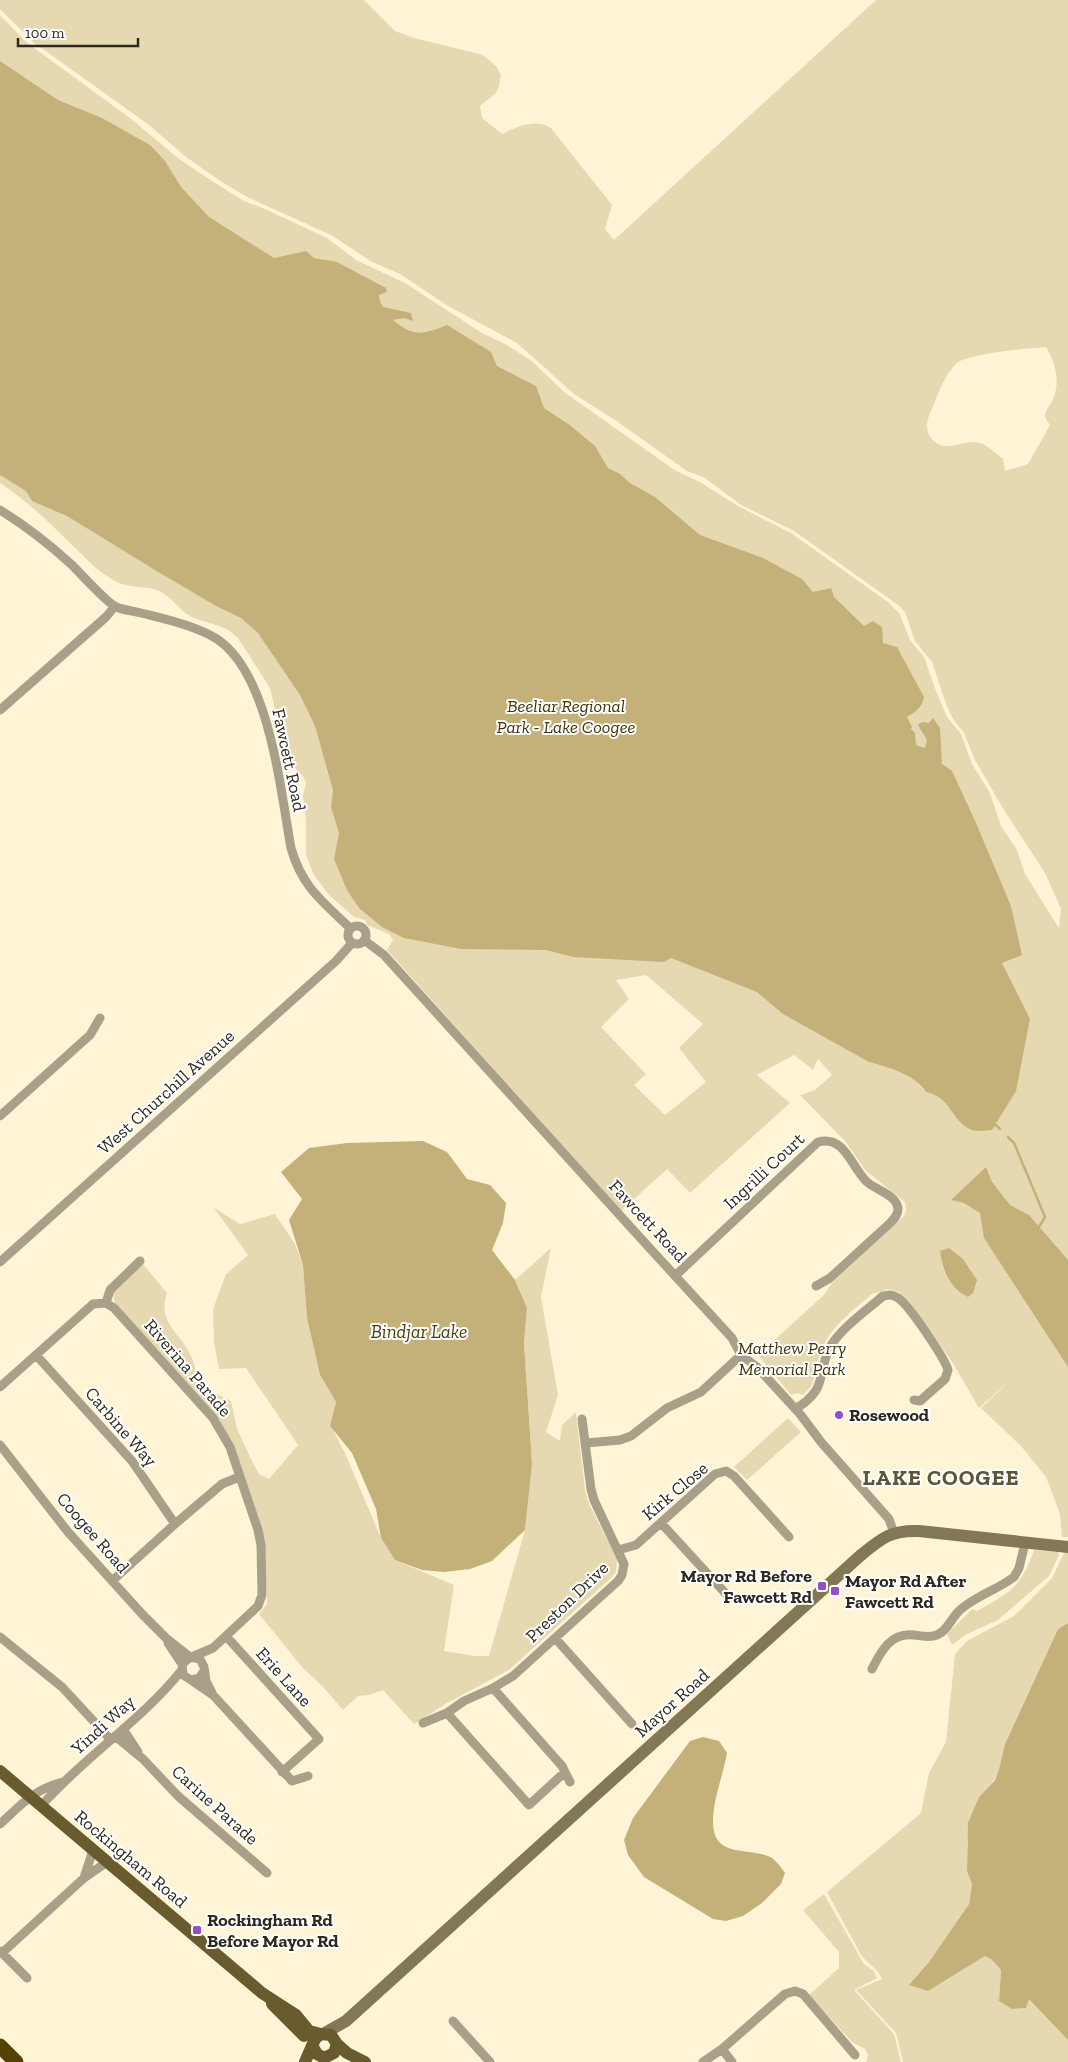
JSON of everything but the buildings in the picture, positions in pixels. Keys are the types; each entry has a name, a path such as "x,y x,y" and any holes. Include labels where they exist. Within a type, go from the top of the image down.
{"highway":[{"path":"0,2046 16,2062"}],"main road":[{"name":"Mayor Road","path":"330,2038 346,2021 883,1538 894,1533 919,1532 1068,1547"},
{"name":"Rockingham Road","path":"0,1771 262,1993 313,2046"},
{"name":"Rockingham Road","path":"262,1993 290,2010 309,2031 330,2038 347,2053 365,2062"},
{"path":"305,2062 315,2039 330,2038 336,2051 324,2058"},
{"path":"313,2046 317,2054 324,2058 349,2062"}],"street":[{"name":"Fawcett Road","path":"0,510 26,526 57,551 115,606 188,626 212,636 229,649 242,666 266,718 296,867 314,893 350,928"},
{"path":"0,710 106,617 115,606"},
{"path":"357,926 362,928 366,933 364,940 359,944 352,943 348,937 350,928 357,926"},
{"name":"Fawcett Road","path":"364,940 384,955 676,1275 732,1338 741,1355 757,1367 796,1409 821,1442 890,1519 894,1533"},
{"name":"West Churchill Avenue","path":"0,1262 336,961 352,943"},
{"path":"0,1116 90,1035 100,1018"},
{"name":"Ingrilli Court","path":"676,1275 818,1142 827,1140 842,1146 860,1175 868,1184 895,1200 898,1209 896,1216 888,1225 830,1278 816,1286"},
{"path":"0,1387 93,1304 106,1303 110,1290 140,1261"},
{"path":"796,1409 805,1404 818,1390 828,1354 837,1338 882,1296 892,1295 900,1299 931,1340 944,1359 948,1370 945,1379 920,1401 914,1400"},
{"name":"Riverina Parade","path":"106,1303 114,1308 213,1418 230,1447 258,1530 261,1545 262,1595"},
{"name":"Carbine Way","path":"36,1355 132,1461 175,1524"},
{"path":"586,1444 620,1440 631,1436 667,1408 701,1392 741,1355"},
{"name":"Preston Drive","path":"423,1723 447,1713 464,1701 493,1688 513,1676 618,1581 622,1575 624,1564 594,1500 582,1419"},
{"name":"Coogee Road","path":"0,1445 68,1532 112,1581 166,1638 192,1656"},
{"name":"Kirk Close","path":"618,1550 636,1545 716,1474 726,1471 734,1476 789,1537"},
{"path":"112,1581 222,1484 239,1477"},
{"path":"661,1523 727,1595"},
{"path":"872,1669 881,1652 892,1640 907,1634 926,1637 937,1636 959,1612 1014,1577 1019,1568 1025,1543"},
{"name":"Yindi Way","path":"41,1806 63,1782 185,1673 192,1656 213,1648 258,1606 262,1595"},
{"name":"Erie Lane","path":"226,1636 319,1739 282,1772"},
{"path":"0,1637 62,1687 113,1738"},
{"name":"Coogee Road","path":"166,1638 185,1673"},
{"path":"555,1638 632,1724"},
{"name":"Yindi Way","path":"185,1673 199,1678 213,1648"},
{"path":"192,1656 200,1659 206,1681 213,1695"},
{"path":"185,1673 213,1695 292,1781 308,1776"},
{"path":"493,1688 562,1766 570,1782"},
{"path":"447,1713 529,1806 565,1772"},
{"name":"Carine Parade","path":"123,1729 143,1760"},
{"name":"Carine Parade","path":"113,1738 143,1760 178,1796 267,1873"},
{"name":"Yindi Way","path":"0,1824 30,1796 52,1785 63,1782"},
{"path":"84,1878 93,1850"},
{"path":"27,1978 1,1952 84,1878 107,1862"},
{"path":"703,2062 722,2049 785,1994 795,1991 803,1994 855,2055"},
{"path":"453,2020 490,2062"},
{"path":"722,2049 732,2062"}],"green space":[{"name":"Matthew Perry Memorial Park","path":"0,0 364,0 395,31 414,38 483,55 496,66 501,75 499,86 496,93 480,106 482,118 502,134 520,126 533,124 545,125 551,128 612,205 605,229 614,240 876,0 1068,0 1068,1537 1062,1537 1060,1514 1046,1477 1021,1446 981,1408 1013,1378 979,1408 933,1334 899,1292 888,1289 873,1293 838,1324 820,1353 811,1386 802,1395 798,1393 791,1395 758,1355 824,1295 831,1284 904,1216 906,1210 905,1202 866,1171 845,1141 800,1095 815,1090 832,1075 818,1059 813,1070 794,1055 757,1075 790,1103 690,1193 667,1169 621,1211 387,950 393,940 389,934 367,925 365,920 354,917 329,895 314,875 306,855 306,820 303,796 306,783 285,751 270,688 238,638 220,626 190,616 159,591 121,584 105,575 90,563 38,512 0,483 0,15 26,42 130,118 178,158 206,177 244,201 327,238 356,260 405,283 482,333 507,345 532,361 564,392 676,471 700,482 738,506 791,533 888,602 899,613 910,640 924,657 947,717 961,734 972,764 990,793 1001,826 1017,850 1025,874 1059,928 1061,909 1045,873 1002,807 975,760 964,733 953,719 932,662 915,641 905,612 898,605 794,531 741,505 705,478 687,471 615,420 574,394 517,343 448,306 400,274 372,262 331,235 247,197 222,182 186,157 149,125 33,42 0,9","holes":["1046,347 1056,371 1057,384 1053,399 1045,415 1050,425 1028,464 1005,471 1003,459 990,448 978,442 943,446 934,441 927,429 929,415 940,389 957,363 986,354","646,975 703,1024 679,1048 706,1082 665,1115 634,1085 646,1074 601,1027 629,999 616,980"]},
{"path":"214,1208 240,1224 275,1214 295,1244 303,1265 307,1318 320,1375 336,1402 331,1426 345,1453 381,1538 395,1560 454,1585 444,1651 475,1656 489,1656 525,1530 532,1464 524,1343 527,1308 515,1280 551,1248 541,1297 558,1395 546,1432 560,1441 562,1425 576,1412 585,1490 589,1504 617,1559 616,1572 509,1670 447,1703 414,1724 383,1690 369,1695 358,1696 343,1710 302,1667 259,1614 267,1604 264,1540 231,1441 212,1411 115,1304 113,1293 142,1263 167,1293 165,1312 167,1320 190,1354 199,1385 231,1401 237,1429 252,1461 259,1474 269,1479 298,1445 246,1368 219,1369 214,1342 213,1309 226,1274 248,1255"},
{"path":"788,1418 801,1432 747,1480 734,1467"},
{"path":"1034,1550 1058,1552 1059,1555 1049,1576 998,1620 965,1635 952,1645 947,1634 972,1609 977,1611 1013,1588 1024,1573"},
{"path":"1064,1553 1068,1553 1068,1623 1058,1629 1005,1744 999,1769 994,1780 979,1797 967,1841 967,1871 972,1884 969,1904 929,1962 910,1985 943,1982 985,1956 992,1960 1001,1970 999,2001 1012,2009 1026,2008 1029,1998 1068,2040 1068,2062 903,2062 896,2033 856,1990 882,1979 878,1972 861,1955 827,1892 921,1813 929,1773 946,1742 955,1654 967,1641 1014,1616 1052,1578"},
{"path":"824,1894 864,1964 874,1971 877,1978 854,1990 894,2034 901,2062 866,2062 868,2055 865,2049 852,2042 809,1995 839,1968 839,1952 803,1910"}],"water":[{"name":"Beeliar Regional Park - Lake Coogee","path":"0,61 58,100 102,118 150,145 165,161 181,187 209,217 274,258 306,251 314,258 337,262 386,288 387,292 379,295 383,307 411,313 413,321 404,318 393,320 400,326 418,333 431,331 447,325 491,352 497,366 536,386 544,408 571,426 595,446 608,468 655,497 700,535 763,558 802,579 813,592 831,588 834,597 864,626 873,621 882,627 883,643 897,647 924,697 918,709 907,717 912,727 911,729 915,733 916,745 925,748 927,740 918,725 922,722 929,723 933,718 940,728 942,764 952,771 1011,906 1022,955 1002,963 1030,1019 1016,1091 992,1130 974,1131 965,1126 947,1104 935,1095 926,1092 916,1081 892,1069 869,1062 783,1014 757,992 671,958 664,962 573,957 546,950 461,949 404,938 382,927 359,908 347,890 334,859 339,833 331,807 333,790 315,726 300,695 258,633 241,618 216,606 67,516 32,501 26,491 0,475"},
{"name":"Bindjar Lake","path":"423,1141 447,1152 467,1179 490,1185 506,1203 503,1223 492,1250 515,1280 527,1308 524,1343 532,1464 525,1530 492,1561 470,1569 444,1572 422,1570 395,1560 381,1538 376,1509 352,1453 330,1426 336,1402 320,1375 307,1318 303,1265 289,1220 302,1199 281,1172 309,1148 347,1143"},
{"path":"986,1167 992,1182 1010,1205 1029,1215 1068,1260 1068,1367 984,1238 980,1213 964,1203 951,1200"},
{"path":"949,1248 963,1259 977,1280 973,1293 968,1297 956,1289 945,1272 940,1251"},
{"path":"1068,1623 1068,2040 1029,1999 1026,2008 1012,2009 999,2001 1001,1970 992,1960 985,1956 928,1991 909,1985 929,1962 969,1904 972,1884 967,1871 968,1823 979,1797 995,1780 1005,1744 1058,1629"},
{"path":"703,1737 719,1741 727,1753 713,1813 715,1834 719,1842 735,1850 772,1858 785,1873 781,1884 762,1903 743,1916 726,1921 713,1919 644,1877 628,1855 624,1840 633,1818 690,1741"}],"waterway":[{"path":"996,1125 1000,1129"},
{"path":"1008,1137 1014,1143 1045,1217 1039,1227"}],"place":[{"name":"Rosewood","path":"839,1415"},
{"name":"Mayor Rd Before Fawcett Rd","path":"822,1586"},
{"name":"Mayor Rd After Fawcett Rd","path":"835,1591"},
{"name":"Rockingham Rd Before Mayor Rd","path":"197,1930"}],"district":[{"name":"LAKE COOGEE","path":"941,1477"}]}
